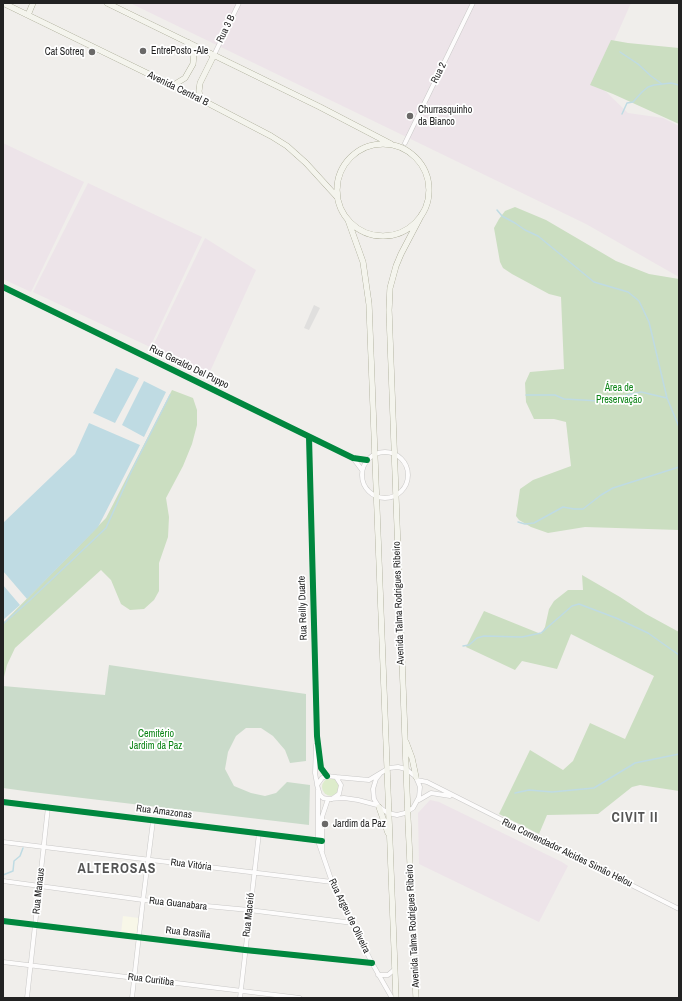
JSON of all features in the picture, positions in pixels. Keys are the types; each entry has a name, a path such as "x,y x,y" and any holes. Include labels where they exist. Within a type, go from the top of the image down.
{"main road":[{"name":"Avenida Central B","path":"3,3 200,99 263,131 281,142 312,168 337,197 348,220 356,227 376,235 387,236 407,229 422,214 428,197 429,185 426,173 421,162 402,147 391,144 214,55 106,3"},
{"path":"28,15 33,3"},
{"path":"172,86 185,78 193,64 194,52 189,43"},
{"path":"200,99 200,83 214,55"},
{"name":"Avenida Central B","path":"337,197 338,180 345,164 357,151 373,144 391,144"},
{"name":"Avenida Talma Rodrigues Ribeiro","path":"416,998 404,737 389,310 390,288 394,272 401,254 422,214"},
{"name":"Avenida Talma Rodrigues Ribeiro","path":"348,220 363,262 368,293 396,998"},
{"path":"404,737 412,758 417,778"},
{"path":"378,806 389,837"}],"street":[{"name":"Rua 3 B","path":"214,55 239,3"},
{"name":"Rua 2","path":"405,143 473,3"},
{"name":"Rua Geraldo Del Puppo","path":"3,287 353,458 367,460"},
{"name":"Rua Reilly Duarte","path":"309,437 317,736 315,773 318,788 322,856"},
{"path":"384,452 394,453 403,460 406,467 408,475 405,486 395,495 386,498 376,496 366,487 362,477 362,470 367,460 375,454 384,452"},
{"name":"Rua Geraldo Del Puppo","path":"353,458 362,470"},
{"name":"Rua Reilly Duarte","path":"317,736 321,768 327,776"},
{"path":"406,769 395,767 387,769 369,780 327,776 319,781 318,788 320,795 324,798 358,800 378,806 388,813 397,815 408,812"},
{"name":"Rua Comendador Alcides Simão Helou","path":"406,769 417,778 679,908"},
{"path":"378,806 374,799 373,789 376,779 380,774"},
{"path":"330,799 339,794 341,790 341,785 336,777"},
{"path":"416,804 420,790 417,778"},
{"name":"Rua Comendador Alcides Simão Helou","path":"408,812 423,797 431,793 455,797"},
{"name":"Rua Reilly Duarte","path":"320,841 322,817 330,799"},
{"name":"Rua Amazonas","path":"3,802 320,841"},
{"name":"Rua Manaus","path":"27,998 48,808"},
{"path":"132,998 153,821"},
{"name":"Rua Maceió","path":"240,998 259,833"},
{"name":"Rua Vitória","path":"3,842 332,882"},
{"name":"Rua Argeu de Oliveira","path":"322,856 332,882 372,964 392,998"},
{"name":"Rua Guanabara","path":"3,881 143,900 249,910 353,923"},
{"name":"Rua Brasília","path":"3,921 372,964"},
{"name":"Rua Curitiba","path":"3,962 300,998"},
{"path":"378,975 388,975 395,967"}],"shaded area":[{"path":"130,3 631,3 596,82 628,113 663,118 679,126 679,277 586,224"},
{"path":"3,143 84,182 31,292 3,279"},
{"path":"88,183 202,237 150,347 33,292"},
{"path":"205,238 256,270 208,376 152,348"},
{"path":"314,305 320,308 309,330 304,328"},
{"path":"430,800 439,802 568,866 539,922 419,864 418,813"},
{"path":"123,916 139,918 137,934 121,933"}],"green space":[{"path":"611,40 679,48 679,124 590,85"},
{"name":"Área de Preservação","path":"515,207 546,220 616,261 649,274 679,279 679,530 585,527 548,533 531,527 519,520 516,516 520,489 533,480 571,466 566,422 554,419 534,419 526,402 525,383 530,372 564,369 561,297 549,294 503,268 500,262 494,228 505,211"},
{"path":"172,390 193,398 197,410 197,425 192,444 183,466 166,498 169,517 168,537 159,563 159,591 154,600 144,609 130,610 121,604 111,580 101,570 15,648 7,665 3,681 3,623 106,518"},
{"path":"582,575 679,632 679,791 640,785 632,787 598,814 547,815 539,834 499,814 530,750 563,770 573,761 590,723 625,739 654,676 571,634 557,669 522,661 515,670 466,647 484,611 541,634 545,627 549,609 554,601 568,590 583,590"},
{"name":"Cemitério Jardim da Paz","path":"109,665 306,694 306,761 290,763 285,750 273,736 261,728 246,728 236,736 228,752 225,769 234,786 251,793 265,796 276,793 287,782 310,785 309,825 3,788 3,686 105,695"},
{"path":"331,778 337,781 340,787 337,793 331,796 325,793 322,787 325,781"}],"water":[{"path":"116,368 139,378 115,423 93,413"},
{"path":"144,381 166,392 144,437 122,425"},
{"path":"89,423 140,445 98,527 27,599 3,571 3,523 75,454"},
{"path":"3,585 20,605 3,620"}],"waterway":[{"path":"620,52 638,64 662,84"},
{"path":"622,114 627,103 633,102 648,87 671,83 679,85"},
{"path":"497,210 502,216 538,236 594,282 628,292 639,301 649,322 667,398 679,427"},
{"path":"526,395 555,395 564,399 600,401 641,392 667,398"},
{"path":"3,624 106,528 131,472 170,395"},
{"path":"518,522 525,524 534,523 563,507 583,509 613,488 679,467"},
{"path":"463,646 469,645 477,638 484,636 522,637 541,633 572,606 579,604 616,618 648,633 679,655"},
{"path":"515,793 529,790 552,792 594,788 635,763 679,754"},
{"path":"3,875 13,871 14,861 20,856 23,848"}],"cycle path":[{"path":"3,287 353,458 367,460"},
{"path":"309,437 317,736 321,768 327,776"},
{"path":"3,802 322,841"},
{"path":"3,921 245,950 372,963"}],"place":[{"name":"EntrePosto -Ale","path":"143,51"},
{"name":"Cat Sotreq","path":"92,52"},
{"name":"Churrasquinho da Bianco","path":"410,116"},
{"name":"Jardim da Paz","path":"325,824"}],"district":[{"name":"CIVIT II","path":"635,818"},
{"name":"ALTEROSAS","path":"117,869"}]}
